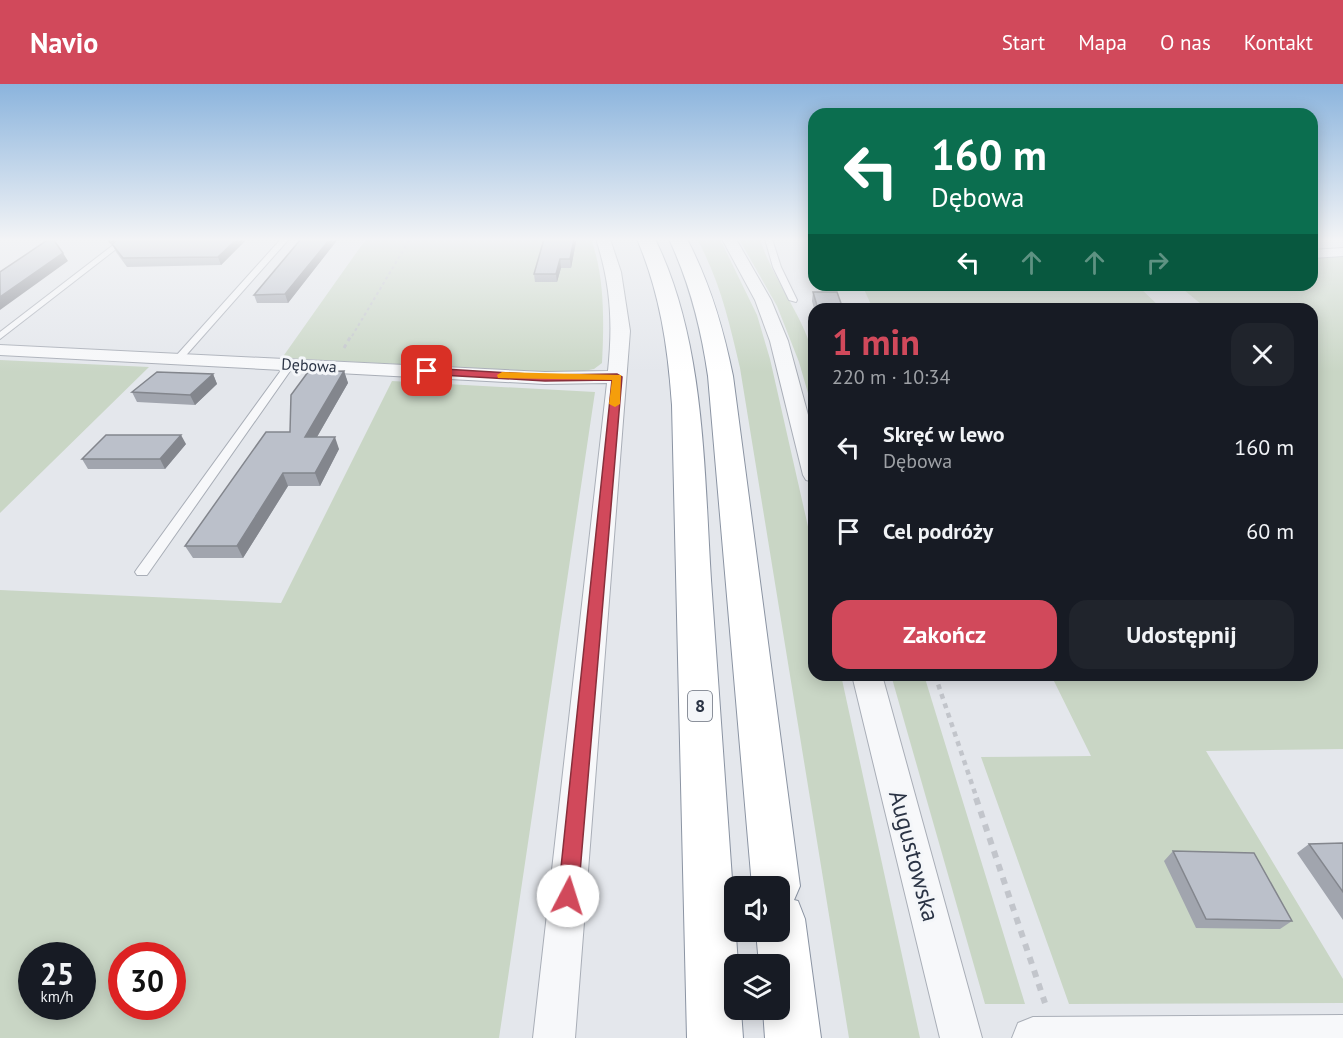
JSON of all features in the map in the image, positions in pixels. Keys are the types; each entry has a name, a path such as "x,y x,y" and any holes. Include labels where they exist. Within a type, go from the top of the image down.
{"highway":[{"name":"8","path":"663,284 682,374 689,462 715,1038"},
{"path":"699,284 721,390 775,876"},
{"path":"783,942 793,1038"}],"street":[{"path":"554,1038 621,331 616,284"},
{"path":"755,284 764,300 779,341 808,452"},
{"name":"Dębowa","path":"0,350 545,378 617,377"},
{"name":"Augustowska","path":"869,681 961,1038"},
{"path":"1033,1038 1343,1036"}],"lane":[{"path":"0,336 67,284"},
{"path":"178,359 245,284"},
{"path":"785,284 793,300"},
{"path":"142,572 290,364"}],"path":[{"path":"333,366 383,284"},
{"path":"937,681 1056,1038"}],"green space":[{"path":"335,284 601,284 602,363 594,369 574,373 282,358"},
{"path":"717,284 742,284 757,315 770,359 808,527 808,681 842,681 920,1038 849,1038 740,368"},
{"path":"764,284 780,284 806,333 808,393 799,362 777,306"},
{"path":"1318,284 1343,284 1343,749 1206,751 1343,979 1343,1003 1069,1004 981,757 1091,756 1054,681 1318,681 1318,303 1200,303 1185,291 1318,291"},
{"path":"865,291 1143,291 1156,303 870,303"},
{"path":"0,360 149,367 0,513"},
{"path":"392,381 595,392 499,1038 0,1038 0,590 281,603"},
{"path":"893,681 926,681 1025,1004 985,1004"}],"building":[{"path":"0,284 19,284 0,297"},
{"path":"264,284 294,284 285,294 254,295"},
{"path":"813,292 837,292 841,303 816,303"},
{"path":"344,371 305,437 335,437 315,473 283,473 237,546 185,546 266,432 290,432 291,395 308,372"},
{"path":"157,372 213,374 190,395 132,392"},
{"path":"106,435 181,435 160,459 82,459"},
{"path":"1343,843 1343,892 1309,844"},
{"path":"1173,851 1254,853 1292,921 1206,919"}],"slow traffic":[{"path":"502,375 545,378 617,377 615,404"}],"route":[{"path":"427,371 545,378 617,377 568,896"}]}
